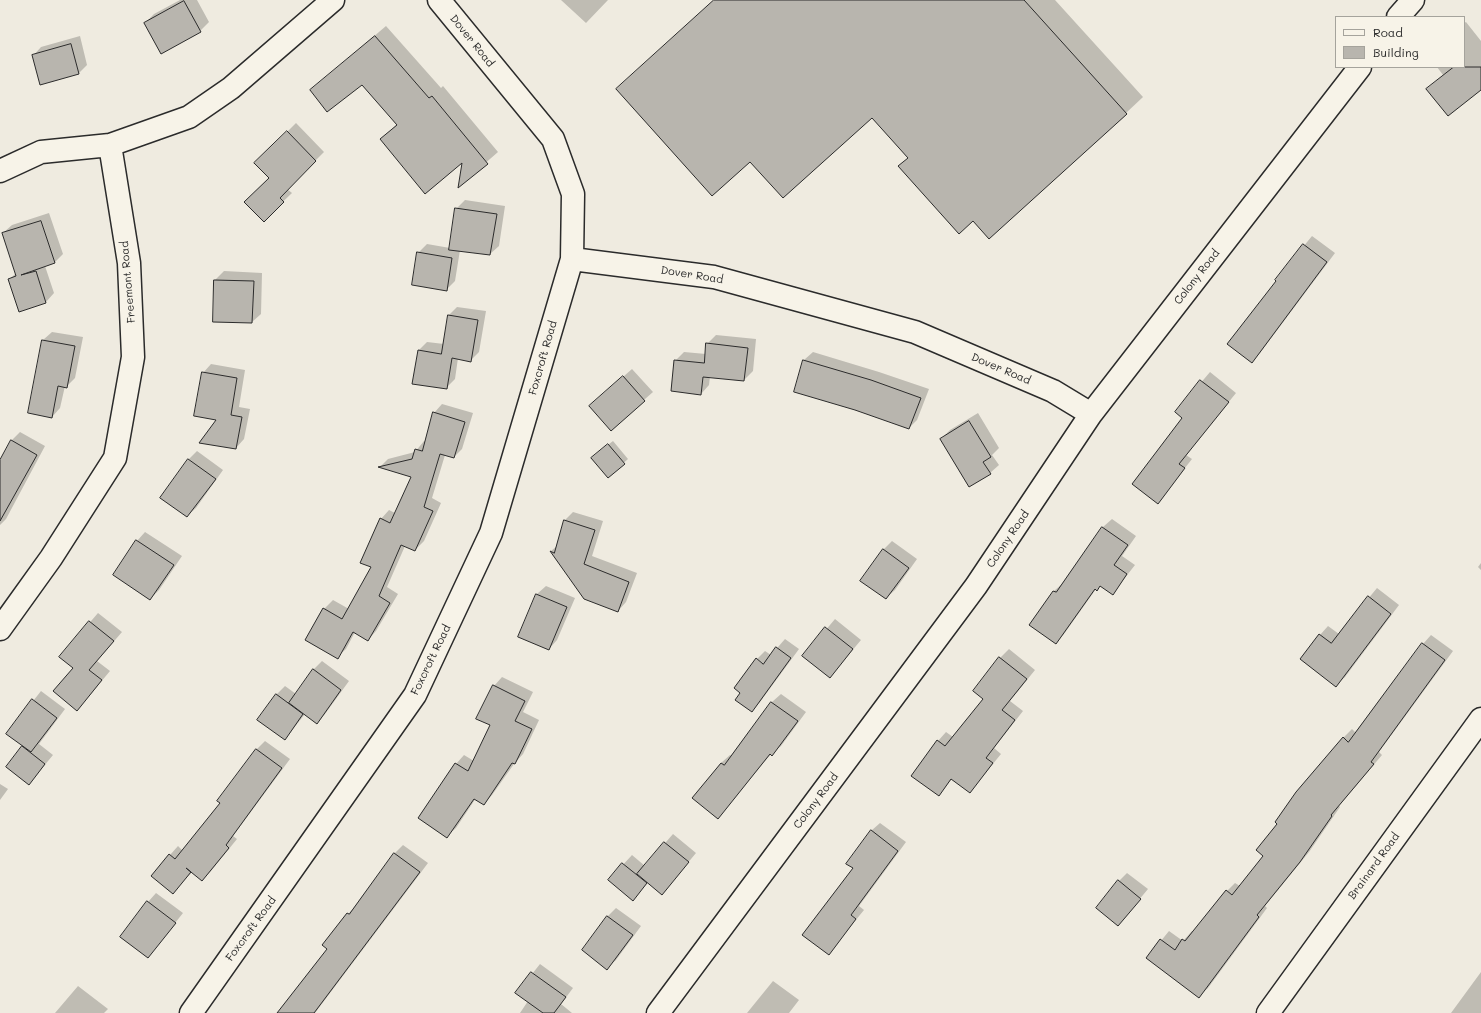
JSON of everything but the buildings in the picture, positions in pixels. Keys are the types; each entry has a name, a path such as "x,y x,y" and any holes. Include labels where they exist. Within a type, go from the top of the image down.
{"street":[{"path":"0,171 41,152 110,145 189,117 231,88 333,0"},
{"name":"Dover Road","path":"439,0 553,139 573,194 572,259 714,277 915,332 1053,391 1091,414"},
{"path":"1399,16 1414,0"},
{"name":"Colony Road","path":"658,1013 976,586 1091,414 1359,68"},
{"name":"Freemont Road","path":"0,629 51,558 115,458 133,357 129,263 110,145"},
{"name":"Foxcroft Road","path":"192,1013 415,695 491,533 572,259"},
{"name":"Brainard Road","path":"1268,1013 1481,719"}]}
